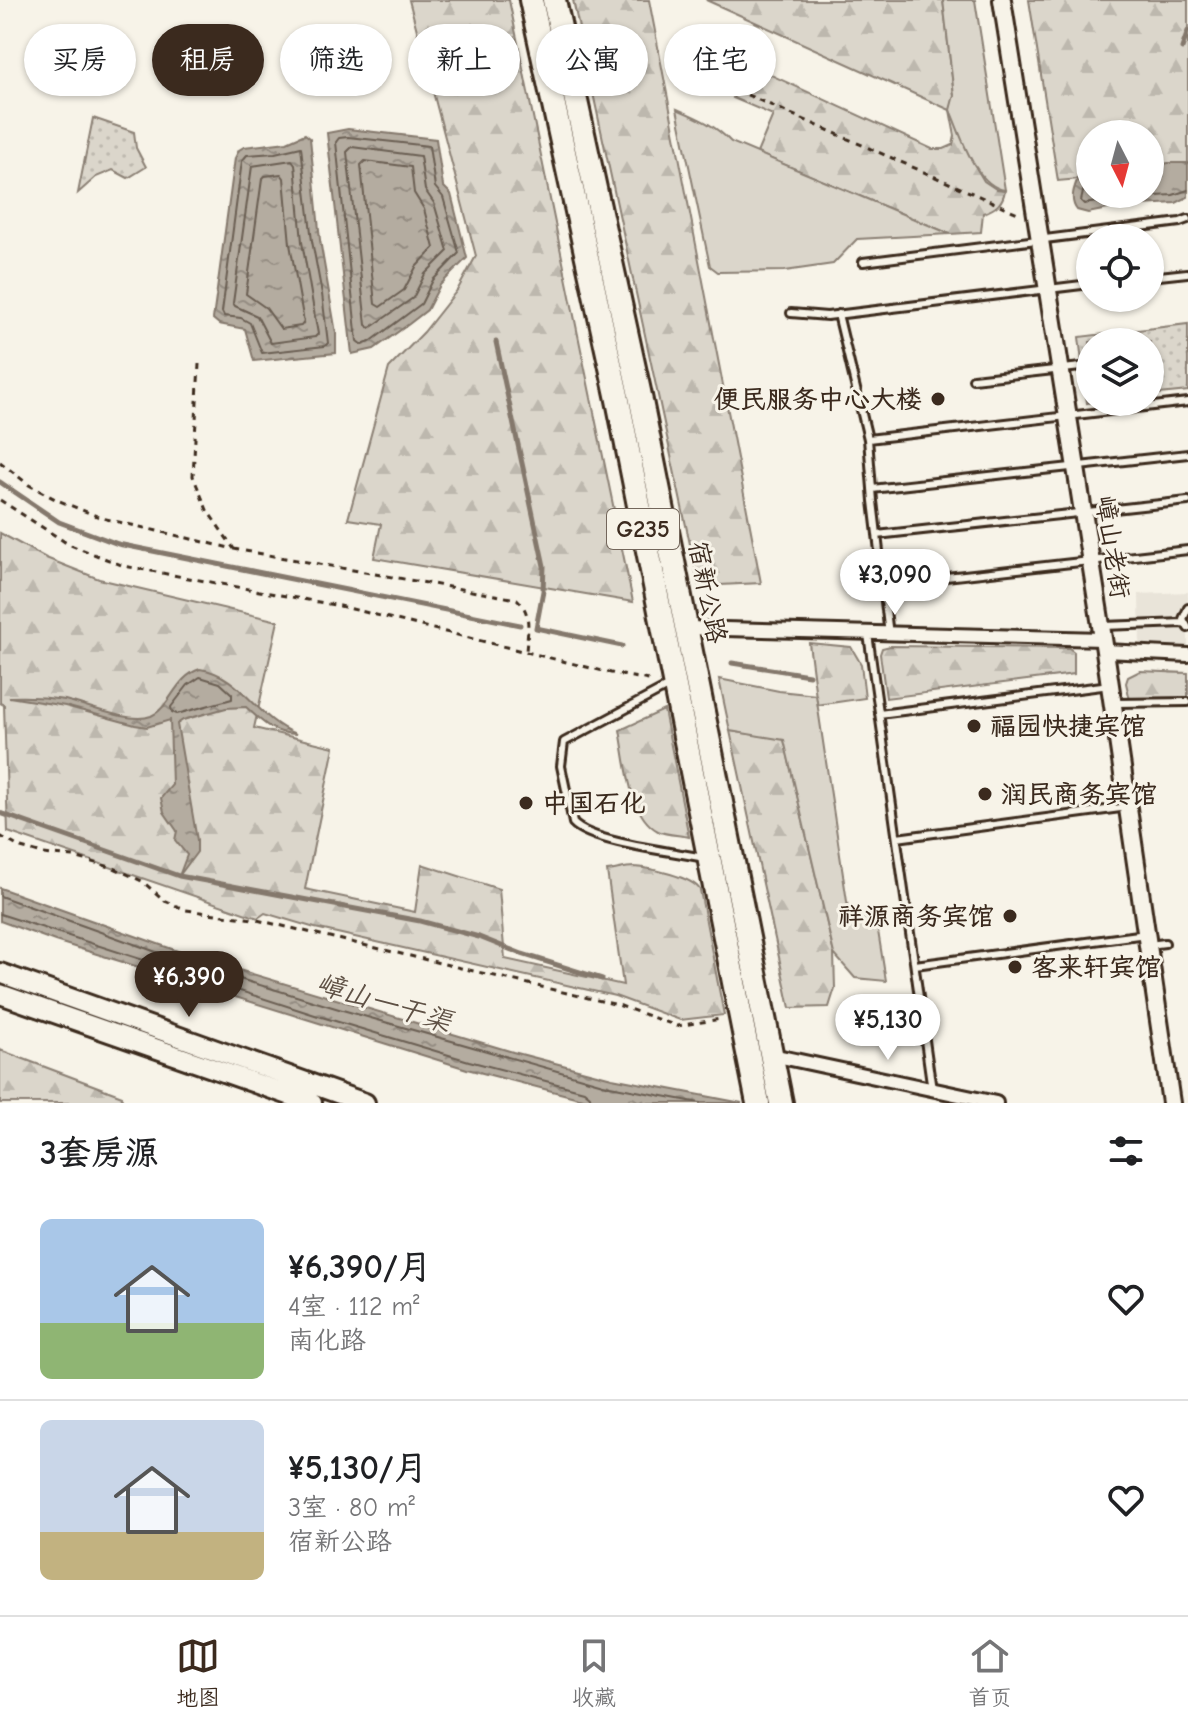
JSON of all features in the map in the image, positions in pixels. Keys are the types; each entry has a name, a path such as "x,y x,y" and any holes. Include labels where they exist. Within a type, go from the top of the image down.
{"highway":[{"name":"宿新公路","path":"531,0 617,395 741,1015 781,1103"},
{"name":"宿新公路","path":"554,0 639,391 686,628 761,1058 758,1103"}],"main road":[{"path":"0,973 365,1103"},
{"path":"0,994 312,1103"}],"street":[{"name":"嶂山老街","path":"1002,0 1050,288 1128,807 1153,941 1171,1103"},
{"path":"686,628 1103,638 1188,655"},
{"path":"761,1058 996,1103"}],"lane":[{"path":"863,262 1188,219"},
{"path":"1164,275 1187,273"},
{"path":"791,313 827,316 1076,285"},
{"path":"838,314 868,439 889,635"},
{"path":"973,379 1076,368"},
{"path":"868,439 1188,402"},
{"path":"872,489 1188,454"},
{"path":"877,535 1188,501"},
{"path":"883,584 1188,550"},
{"path":"1103,638 1186,625 1183,615 1188,608"},
{"path":"868,634 932,1090"},
{"path":"673,684 564,742 561,766 573,823 579,829 598,837 709,859"},
{"path":"879,714 1110,685"},
{"path":"1112,703 1188,702"},
{"path":"897,838 1128,807"},
{"path":"915,965 1153,941"}],"path":[{"path":"750,96 1039,221"},
{"path":"199,364 193,476 207,510 234,549"},
{"path":"0,462 29,485 102,518 234,549 517,599 526,608 528,616 526,652"},
{"path":"0,500 68,544 124,566 340,606 611,673 673,684"},
{"path":"0,836 21,848 114,868 142,881 165,901 186,910 253,919 618,1005 677,1026 741,1015"}],"shaded area":[{"path":"1188,592 1188,649 1140,650 1139,594"}],"green space":[{"path":"409,0 509,0 514,24 415,24"},
{"path":"573,0 649,0 664,78 664,96 667,96 761,583 699,586 594,96 648,96 648,24 578,24"},
{"path":"706,0 943,0 954,95 977,169 984,181 996,189 1005,190 998,205 983,213 981,232 950,234 757,153 773,115 733,98 776,96 776,77 932,149 953,145 955,136 950,110 776,32 776,24 759,24"},
{"path":"943,0 975,0 1005,190 994,186 977,170 950,110 954,95"},
{"path":"1029,0 1188,0 1188,169 1164,172 1164,120 1076,120 1076,179 1058,181"},
{"path":"520,53 633,602 374,558 381,524 348,519 389,368 424,332 458,289 476,256 434,96 520,96"},
{"path":"677,109 712,126 731,142 950,234 857,239 833,264 785,271 718,272 710,266"},
{"path":"93,118 134,132 136,148 146,167 128,178 113,170 96,177 78,193"},
{"path":"1188,324 1188,391 1164,394 1164,328 1154,328"},
{"path":"0,533 46,558 99,579 278,621 254,728 334,747 305,889 415,912 422,864 499,889 505,959 623,985 607,871 634,867 670,874 689,881 700,890 724,1015 680,1020 615,996 315,928 265,913 258,918 8,832 4,705 0,703"},
{"path":"809,643 851,647 861,664 865,698 817,705"},
{"path":"882,648 1069,648 1074,652 1074,674 886,698 880,654"},
{"path":"1140,671 1188,673 1188,699 1130,700 1126,683 1128,677"},
{"path":"719,679 816,695 849,915 875,912 886,981 855,978 834,954 784,740 730,731"},
{"path":"664,710 689,837 658,831 648,823 634,800 627,770 620,730"},
{"path":"730,731 784,739 834,954 835,988 829,1007 790,1008"},
{"path":"0,1050 122,1096 121,1103 0,1103"}],"water":[{"path":"348,129 436,139 443,186 451,194 467,258 440,285 427,310 374,349 352,354 327,133"},
{"path":"305,134 310,138 320,240 336,333 336,353 254,361 245,329 219,324 213,319 235,158 244,147 287,142"},
{"path":"1188,163 1188,197 1176,203 1164,204 1164,164"},
{"path":"1076,183 1076,208 1073,202"},
{"path":"1076,208 1113,208 1088,213"},
{"path":"200,669 227,679 270,718 296,734 274,729 246,707 226,708 177,724 197,840 197,852 179,876 187,855 175,840 177,831 164,812 161,798 172,785 170,720 147,727 65,706 9,697 65,700 120,716 142,718 158,712 185,678"},
{"path":"0,888 189,955 513,1052 612,1078 742,1103 598,1103 467,1069 55,941 0,921"}],"waterway":[{"path":"1182,48 1188,31"},
{"path":"496,342 544,566 536,628 622,646"},
{"path":"0,482 59,522 118,544 520,625"},
{"path":"732,663 809,675"},
{"path":"0,813 179,876 420,921 479,937 602,979"}],"place":[{"name":"便民服务中心大楼","path":"938,399"},
{"name":"福园快捷宾馆","path":"974,726"},
{"name":"润民商务宾馆","path":"985,794"},
{"name":"中国石化","path":"526,803"},
{"name":"祥源商务宾馆","path":"1010,916"},
{"name":"客来轩宾馆","path":"1015,967"}],"water label":[{"name":"嶂山一干渠","path":"384,1002"}]}
